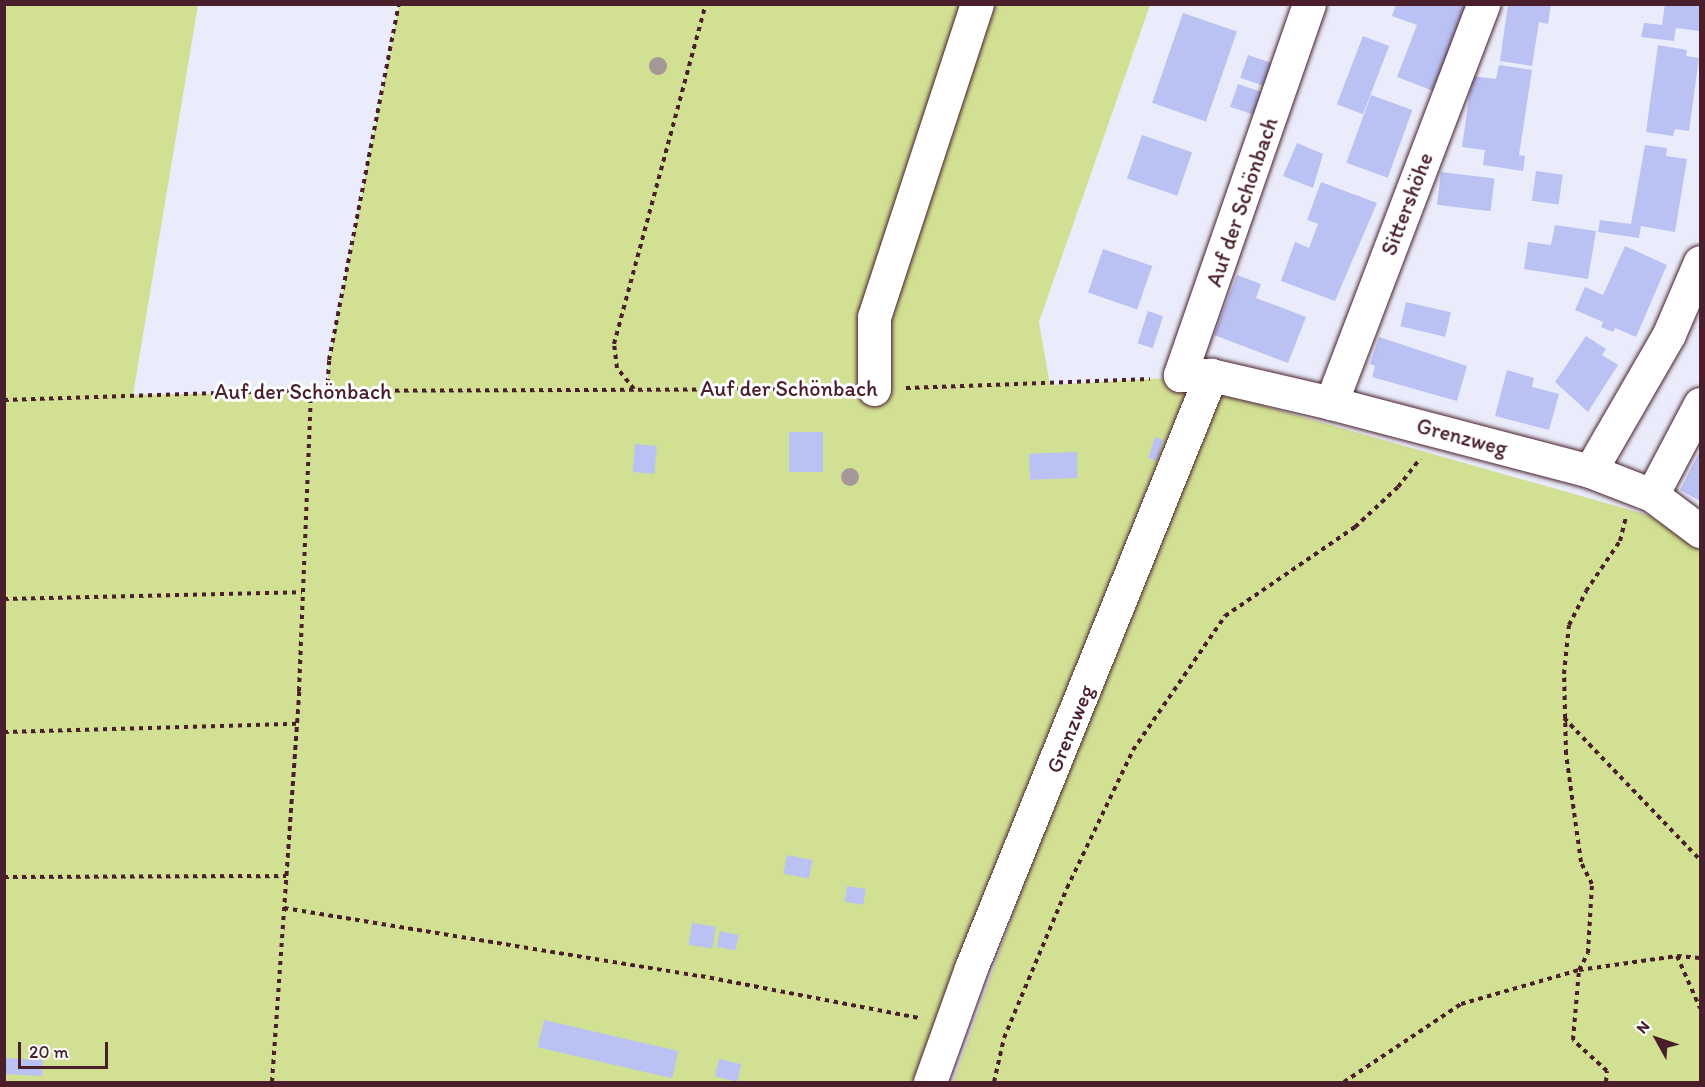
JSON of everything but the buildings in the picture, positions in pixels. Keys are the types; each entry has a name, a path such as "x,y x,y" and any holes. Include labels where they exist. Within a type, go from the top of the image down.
{"street":[{"path":"873,389 874,317 977,4"},
{"name":"Auf der Schönbach","path":"1196,375 1309,4"},
{"name":"Sittershöhe","path":"1332,403 1483,4"},
{"path":"1590,471 1669,334 1701,262"},
{"name":"Grenzweg","path":"930,1083 950,1024 1196,375 1332,403 1590,471 1641,491 1701,531"},
{"path":"1641,491 1701,404"}],"path":[{"path":"327,392 329,360 399,4"},
{"path":"634,389 617,368 614,344 706,4"},
{"name":"Auf der Schönbach","path":"4,400 311,392 873,389 1061,384 1196,375"},
{"path":"272,1083 297,724 311,392"},
{"path":"994,1083 1004,1038 1017,1005 1067,888 1133,750 1225,616 1355,527 1416,466 1435,429"},
{"path":"1606,1083 1606,1071 1573,1040 1579,970 1588,953 1592,884 1581,862 1563,717 1569,625 1586,591 1620,541 1641,491"},
{"path":"4,599 302,592"},
{"path":"1563,717 1701,860"},
{"path":"4,732 297,724"},
{"path":"4,877 286,876"},
{"path":"284,908 701,976 950,1024"},
{"path":"1677,956 1701,1008"},
{"path":"1344,1083 1461,1004 1579,970 1677,956 1701,958"}],"green space":[{"path":"5,5 198,5 133,395 327,392 329,360 399,5 1150,5 1039,322 1050,385 1165,378 1648,515 1700,548 1700,1082 953,1082 1141,555 930,1082 5,1082"}]}
